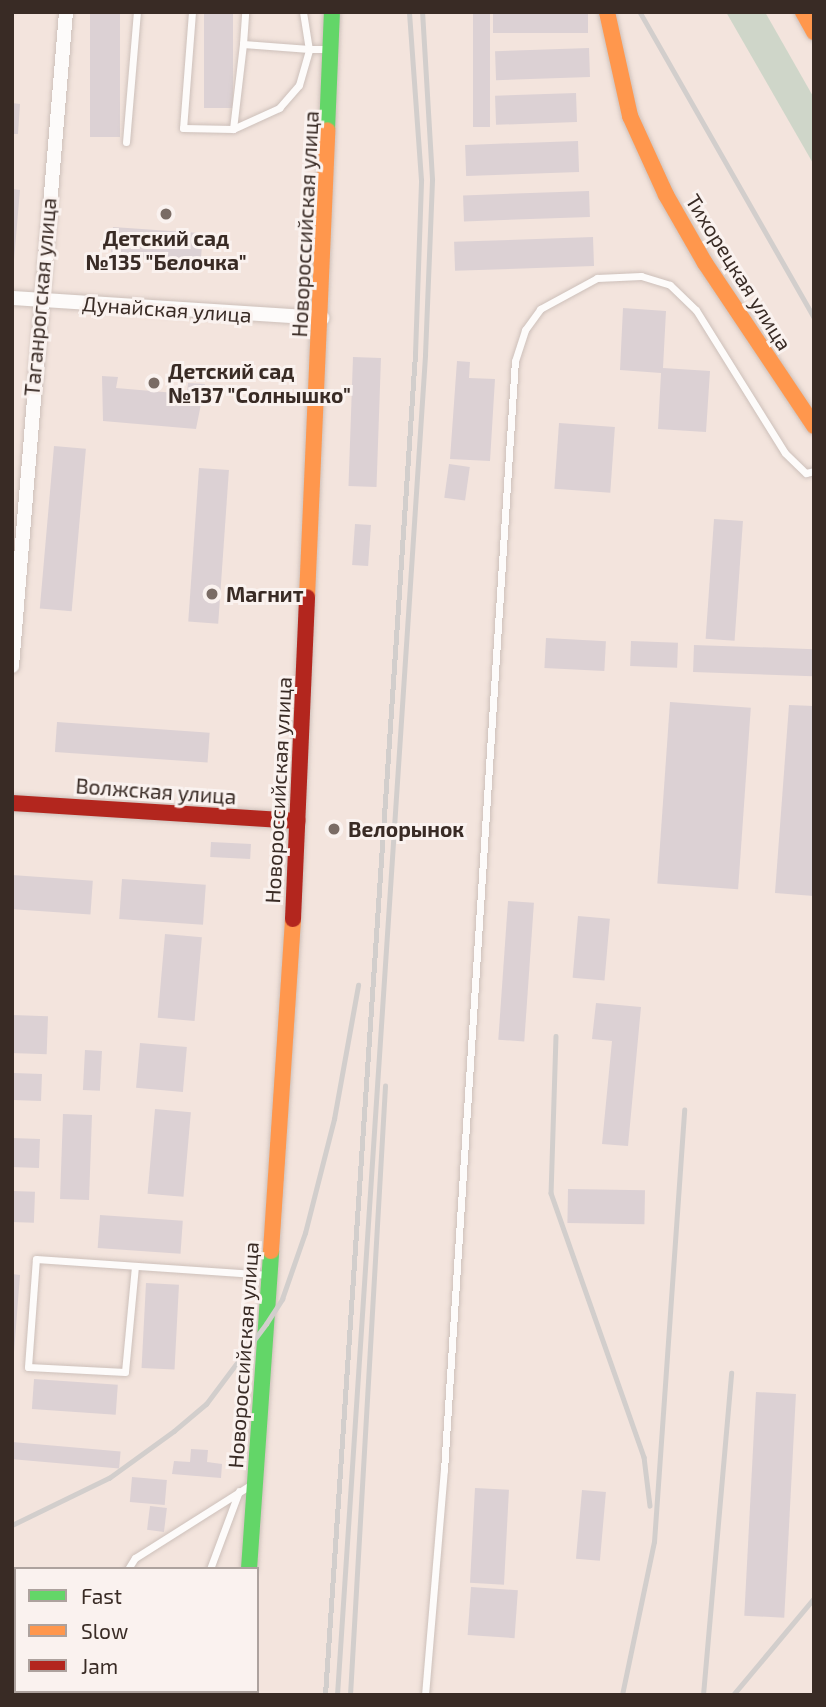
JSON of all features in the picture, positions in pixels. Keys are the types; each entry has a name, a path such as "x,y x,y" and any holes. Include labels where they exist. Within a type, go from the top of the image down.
{"main road":[{"name":"Новороссийская улица","path":"249,1567 270,1275 297,821 334,49 332,12"},
{"name":"Тихорецкая улица","path":"607,12 613,56 630,116 666,195 705,264 814,426"},
{"path":"803,12 814,32"},
{"name":"Волжская улица","path":"12,803 297,821"}],"street":[{"name":"Таганрогская улица","path":"12,666 39,300 66,12"},
{"name":"Дунайская улица","path":"12,298 322,318"}],"lane":[{"path":"126,142 137,12"},
{"path":"192,12 183,128 233,129 279,108 299,85 309,49 303,12"},
{"path":"233,129 245,12"},
{"path":"243,44 334,49"},
{"path":"425,1695 444,1470 515,361 525,330 540,309 597,278 619,274 670,285 696,310 785,453 806,473 814,471"},
{"path":"135,1266 125,1372 27,1367 36,1259 270,1275"},
{"path":"129,1567 135,1558 239,1490 256,1482"},
{"path":"211,1567 239,1490"}],"shaded area":[{"path":"726,12 765,12 814,98 814,165"}],"building":[{"path":"90,12 120,12 120,137 90,137"},
{"path":"204,12 233,12 233,108 204,108"},
{"path":"473,12 490,12 490,127 473,127"},
{"path":"493,12 588,12 588,33 493,33"},
{"path":"589,48 590,77 496,80 495,51"},
{"path":"576,93 577,122 496,125 495,96"},
{"path":"12,103 20,104 18,134 12,134"},
{"path":"578,141 579,172 466,176 465,145"},
{"path":"12,189 20,190 14,260 12,260"},
{"path":"589,191 590,217 464,221 463,195"},
{"path":"113,227 203,233 201,261 111,255"},
{"path":"593,237 594,266 455,271 454,242"},
{"path":"623,308 666,311 663,368 710,371 706,432 658,429 661,373 620,370"},
{"path":"353,357 381,358 376,487 348,486"},
{"path":"457,361 470,362 469,378 495,379 490,461 450,459"},
{"path":"102,376 118,377 116,388 187,394 188,383 205,384 196,429 103,421"},
{"path":"559,423 615,427 610,493 554,489"},
{"path":"54,446 86,449 72,611 40,608"},
{"path":"449,464 470,467 465,501 444,498"},
{"path":"199,468 229,470 218,624 188,622"},
{"path":"714,519 743,521 735,641 706,639"},
{"path":"355,524 371,525 368,566 352,565"},
{"path":"546,638 606,641 604,671 544,668"},
{"path":"631,641 678,643 677,668 630,666"},
{"path":"694,645 814,649 813,676 693,672"},
{"path":"670,702 751,708 738,889 657,884"},
{"path":"789,705 814,706 814,896 775,893"},
{"path":"57,722 210,733 208,763 55,752"},
{"path":"211,842 251,844 250,859 210,857"},
{"path":"12,875 93,881 90,915 12,909"},
{"path":"122,879 206,885 203,925 119,919"},
{"path":"508,901 534,903 524,1041 498,1040"},
{"path":"578,916 610,919 604,981 573,978"},
{"path":"165,934 202,937 195,1021 158,1018"},
{"path":"596,1003 641,1007 628,1146 602,1144 612,1041 592,1039"},
{"path":"12,1015 48,1016 47,1054 12,1053"},
{"path":"140,1043 187,1047 183,1092 136,1088"},
{"path":"85,1050 102,1051 100,1091 83,1090"},
{"path":"14,1073 42,1074 41,1101 13,1100"},
{"path":"155,1109 191,1112 183,1197 148,1194"},
{"path":"63,1114 92,1115 89,1200 60,1199"},
{"path":"12,1138 40,1139 39,1168 12,1167"},
{"path":"568,1189 645,1190 644,1224 567,1223"},
{"path":"12,1191 35,1192 34,1223 12,1222"},
{"path":"100,1215 183,1221 180,1254 98,1248"},
{"path":"12,1274 20,1275 14,1352 12,1352"},
{"path":"146,1283 179,1285 175,1370 142,1368"},
{"path":"34,1379 118,1385 116,1415 32,1409"},
{"path":"756,1392 796,1394 784,1618 744,1616"},
{"path":"12,1442 121,1451 119,1468 12,1459"},
{"path":"191,1449 208,1450 207,1462 222,1464 221,1478 172,1474 174,1461 190,1462"},
{"path":"132,1477 167,1480 165,1505 130,1502"},
{"path":"475,1488 509,1490 504,1585 470,1583"},
{"path":"582,1490 606,1492 600,1561 576,1559"},
{"path":"150,1506 167,1508 164,1532 147,1530"},
{"path":"471,1587 518,1590 515,1638 468,1635"},
{"path":"14,1616 14,1653 12,1653"}],"railway":[{"path":"325,1695 415,354 421,180 409,12"},
{"path":"337,1695 425,355 432,179 422,12"},
{"path":"640,12 814,317"},
{"path":"12,1525 109,1478 174,1431 206,1404 266,1324 282,1299 305,1233 334,1119 358,985"},
{"path":"556,1036 551,1193 644,1457 650,1506"},
{"path":"350,1695 385,1086"},
{"path":"622,1695 654,1542 684,1110"},
{"path":"703,1695 731,1373"},
{"path":"733,1695 814,1598"}],"traffic: fast":[{"path":"327,130 332,12"},
{"path":"249,1567 271,1251"}],"traffic: slow":[{"path":"607,12 630,116 666,195 705,263 814,426"},
{"path":"803,12 814,32"},
{"path":"307,597 327,130"},
{"path":"271,1251 293,919"}],"traffic: jam":[{"path":"293,919 307,597"},
{"path":"12,803 297,821"}],"place":[{"name":"Детский сад №135 \"Белочка\"","path":"166,214"},
{"name":"Детский сад №137 \"Солнышко\"","path":"154,383"},
{"name":"Магнит","path":"212,594"},
{"name":"Велорынок","path":"334,829"}]}
